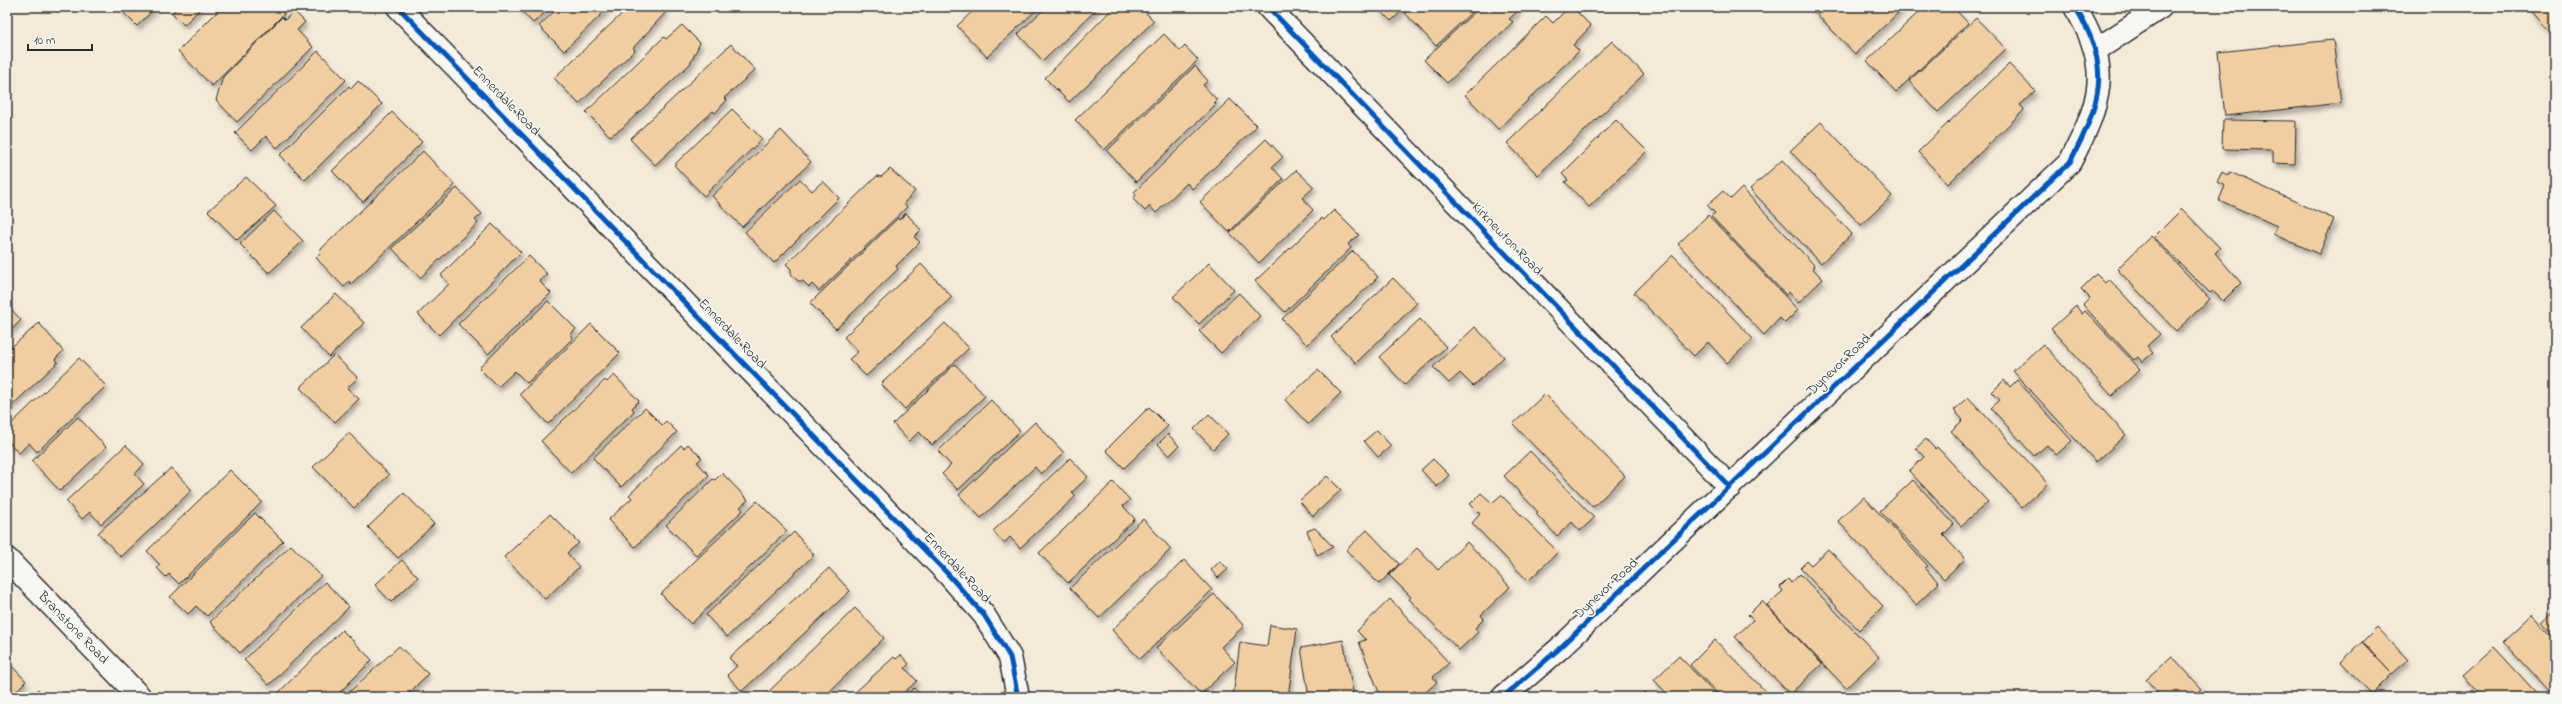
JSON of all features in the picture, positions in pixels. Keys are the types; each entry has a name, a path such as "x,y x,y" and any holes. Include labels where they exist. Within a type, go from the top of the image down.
{"street":[{"name":"Ennerdale Road","path":"398,7 947,573 984,615 1010,657 1018,697"},
{"name":"Kirknewton Road","path":"1268,7 1730,487"},
{"name":"Dynevor Road","path":"1503,697 1560,648 2070,162 2088,127 2098,95 2096,50 2086,25 2075,7"},
{"path":"2096,50 2161,7"},
{"name":"Branstone Road","path":"7,559 140,697"}],"building":[{"path":"118,7 156,7 137,26"},
{"path":"178,7 202,7 184,25 172,13"},
{"path":"222,7 286,7 282,12 284,14 212,86 178,51"},
{"path":"518,7 551,7 533,23"},
{"path":"559,7 609,7 564,51 539,26"},
{"path":"629,7 661,7 666,12 633,48 635,50 579,104 554,78"},
{"path":"977,7 1039,7 987,57 957,26"},
{"path":"1046,7 1099,7 1043,61 1018,34"},
{"path":"1114,7 1140,7 1154,21 1069,102 1045,78"},
{"path":"1377,7 1406,7 1391,21"},
{"path":"1411,7 1477,7 1436,46 1405,13"},
{"path":"1480,7 1520,9 1509,19 1513,22 1447,83 1424,60"},
{"path":"1569,7 1572,7 1591,26 1573,45 1579,51 1498,129 1465,95 1546,16 1553,23"},
{"path":"1810,7 1904,7 1855,54"},
{"path":"1924,7 1953,7 1968,23 1896,92 1867,61"},
{"path":"2528,7 2555,7 2555,38"},
{"path":"294,11 305,22 297,30 313,47 237,122 216,100 223,77 282,17 285,20"},
{"path":"1976,18 2006,49 1938,112 1909,81"},
{"path":"682,25 700,43 690,64 621,129 610,136 586,112 664,37 666,39"},
{"path":"1164,34 1180,51 1185,46 1198,60 1104,150 1075,120"},
{"path":"2333,40 2341,103 2225,116 2218,52"},
{"path":"1612,41 1644,74 1538,175 1507,143"},
{"path":"731,44 755,70 724,98 727,100 715,113 713,111 655,165 630,139"},
{"path":"318,51 346,80 277,148 266,136 252,150 235,133"},
{"path":"2009,64 2035,91 2020,105 2024,110 1948,184 1918,152"},
{"path":"1195,66 1208,81 1203,85 1217,100 1214,102 1216,104 1136,182 1107,151"},
{"path":"358,81 382,104 305,180 280,155 349,86 351,89"},
{"path":"1230,99 1257,126 1192,189 1187,183 1156,213 1150,206 1145,211 1133,199 1136,195 1134,192"},
{"path":"732,109 762,139 704,196 674,165"},
{"path":"392,112 422,142 363,202 332,171"},
{"path":"1616,120 1647,151 1589,207 1565,182 1568,180 1562,174"},
{"path":"2223,120 2296,121 2295,164 2273,163 2273,150 2222,149"},
{"path":"1821,122 1892,196 1861,225 1790,151"},
{"path":"781,130 811,162 742,227 712,196"},
{"path":"1266,139 1283,157 1272,167 1283,179 1229,232 1200,202"},
{"path":"423,151 455,185 351,284 349,281 344,287 316,258 321,253 319,251"},
{"path":"1782,160 1852,234 1821,263 1750,189"},
{"path":"890,169 915,191 904,203 907,207 819,291 812,284 809,287 803,281 798,281 791,274 791,269 786,264 877,176 881,177"},
{"path":"1296,170 1314,187 1302,198 1313,210 1259,263 1230,233"},
{"path":"2222,172 2229,175 2230,172 2334,219 2319,254 2273,234 2277,226 2219,200 2225,186 2217,182"},
{"path":"246,177 276,206 237,240 208,211"},
{"path":"800,179 812,191 823,181 839,198 774,263 745,232"},
{"path":"457,188 482,214 475,220 478,223 420,278 392,248"},
{"path":"1742,188 1815,266 1813,269 1823,279 1798,303 1789,292 1786,295 1711,216 1715,213 1707,205 1723,191 1731,199"},
{"path":"2182,209 2220,248 2215,253 2241,283 2223,301 2213,291 2210,293 2154,237"},
{"path":"1334,210 1359,235 1348,244 1351,248 1285,312 1255,281 1322,218 1324,220"},
{"path":"274,211 303,241 269,273 240,244"},
{"path":"906,213 921,230 914,237 920,242 896,266 898,269 836,329 810,303 898,218 899,220"},
{"path":"1708,215 1798,310 1785,323 1780,318 1764,335 1678,244"},
{"path":"492,224 521,252 439,335 418,314 449,284 441,275"},
{"path":"2151,236 2210,299 2176,331 2117,269"},
{"path":"1353,251 1378,277 1307,345 1282,319"},
{"path":"1673,255 1753,339 1727,363 1708,342 1694,356 1634,293"},
{"path":"529,256 547,274 539,281 551,293 488,354 458,324"},
{"path":"1209,263 1234,290 1199,324 1173,297"},
{"path":"921,264 952,297 866,376 849,359 858,352 844,337"},
{"path":"2096,274 2105,283 2109,279 2160,334 2147,346 2153,353 2142,362 2138,357 2134,360 2083,305 2090,298 2081,289"},
{"path":"1393,278 1417,303 1356,363 1331,337"},
{"path":"1239,293 1260,316 1221,353 1199,331"},
{"path":"336,294 364,323 329,357 301,328"},
{"path":"548,301 576,329 571,334 573,338 527,383 515,371 498,387 479,368"},
{"path":"7,305 21,320 7,334"},
{"path":"2076,306 2082,314 2085,311 2140,369 2112,396 2051,329"},
{"path":"1420,319 1446,347 1405,385 1379,357"},
{"path":"39,323 63,351 55,359 58,362 7,410 7,351"},
{"path":"945,323 969,348 905,409 881,384"},
{"path":"591,324 620,353 548,424 520,394"},
{"path":"1475,327 1504,357 1473,386 1460,373 1449,383 1433,367"},
{"path":"2043,344 2126,435 2096,462 2013,371"},
{"path":"334,355 358,378 347,388 359,399 335,422 300,388"},
{"path":"79,358 106,386 37,452 29,443 19,453 7,440 7,428"},
{"path":"955,364 985,396 932,445 919,432 909,441 893,424"},
{"path":"1318,370 1341,393 1308,424 1285,400"},
{"path":"614,375 639,401 632,408 634,411 571,473 541,441 605,380 607,382"},
{"path":"2004,380 2010,387 2017,380 2072,441 2056,455 2047,445 2034,456 1991,408 2000,400 1992,392"},
{"path":"1545,394 1625,476 1593,507 1513,424"},
{"path":"1968,397 2048,483 2022,507 1951,431 1963,420 1954,410"},
{"path":"991,400 1020,431 958,490 942,474 951,465 938,451"},
{"path":"1149,407 1168,426 1124,468 1106,450"},
{"path":"645,408 662,425 666,421 677,432 621,487 593,458"},
{"path":"1209,414 1228,434 1213,449 1194,429"},
{"path":"78,417 106,447 60,491 32,461"},
{"path":"1035,422 1064,453 1041,474 1035,467 981,518 959,495"},
{"path":"1377,430 1391,446 1378,457 1364,441"},
{"path":"349,433 389,475 354,508 313,467"},
{"path":"1168,434 1179,446 1169,456 1158,444"},
{"path":"1926,439 1935,449 1937,447 1988,502 1961,526 1909,471 1924,457 1916,448"},
{"path":"688,444 702,458 697,462 709,475 635,547 608,520 632,498 629,495 681,445 684,448"},
{"path":"126,445 144,464 135,474 144,484 101,524 90,512 82,519 66,501"},
{"path":"1530,451 1594,518 1580,531 1572,522 1557,536 1536,514 1538,512 1504,476"},
{"path":"1070,458 1088,477 1072,492 1076,496 1020,548 1010,537 1004,543 993,531"},
{"path":"1433,459 1449,475 1437,487 1421,470"},
{"path":"171,468 192,490 121,557 98,533"},
{"path":"230,470 262,502 179,584 169,574 166,577 157,568 160,565 147,551"},
{"path":"722,473 748,500 740,507 743,510 696,555 666,525 713,479 715,480"},
{"path":"1327,476 1341,490 1313,516 1299,501"},
{"path":"1913,480 1954,524 1943,535 1965,559 1944,579 1880,511"},
{"path":"1113,482 1130,500 1123,506 1135,519 1068,583 1039,553"},
{"path":"404,493 434,524 398,558 368,527"},
{"path":"1481,493 1492,503 1501,495 1558,552 1528,581 1472,523 1480,514 1470,504"},
{"path":"1864,497 1928,566 1925,568 1939,583 1916,605 1838,521"},
{"path":"757,501 787,531 691,624 661,594"},
{"path":"255,513 283,541 207,616 196,606 188,614 170,597"},
{"path":"550,514 579,543 567,553 579,567 545,599 504,557"},
{"path":"1143,519 1171,549 1099,618 1070,588"},
{"path":"1315,528 1333,547 1317,555 1307,531"},
{"path":"1367,530 1399,564 1379,584 1346,550"},
{"path":"794,532 814,555 727,637 706,615"},
{"path":"1467,542 1510,587 1481,615 1484,619 1475,628 1478,632 1459,650 1409,599 1411,597 1389,575 1417,548 1438,570"},
{"path":"291,545 321,576 240,653 210,622"},
{"path":"1828,549 1883,606 1859,630 1800,568 1807,561 1811,565"},
{"path":"402,560 418,577 391,602 375,585"},
{"path":"1184,560 1212,590 1140,659 1112,630"},
{"path":"1220,561 1228,569 1218,578 1211,570"},
{"path":"829,568 850,591 742,691 727,675 737,666 729,658"},
{"path":"1800,574 1879,657 1846,688 1767,605 1783,591 1780,587 1788,579 1791,583"},
{"path":"325,582 349,607 269,685 244,660"},
{"path":"1214,594 1244,626 1221,647 1235,662 1201,694 1156,648"},
{"path":"1390,599 1449,663 1433,677 1437,682 1420,697 1415,691 1400,697 1381,697 1359,642 1366,640 1357,631"},
{"path":"1762,601 1822,664 1790,694 1735,637 1753,620 1748,615"},
{"path":"855,608 884,638 824,697 763,697"},
{"path":"2555,610 2555,636 2542,622"},
{"path":"2531,615 2555,640 2555,697 2503,641"},
{"path":"1270,625 1297,629 1288,697 1233,697 1240,642 1267,646"},
{"path":"2377,627 2408,660 2392,674 2362,642"},
{"path":"342,630 372,660 335,697 279,697 277,694"},
{"path":"1343,640 1354,697 1309,697 1301,648"},
{"path":"1715,640 1771,697 1721,697 1690,665"},
{"path":"2362,642 2392,674 2372,694 2341,662"},
{"path":"399,646 428,674 405,697 344,697"},
{"path":"2494,647 2540,697 2483,697 2463,675"},
{"path":"901,655 909,664 905,668 917,681 899,697 850,697 894,657 896,659"},
{"path":"1679,656 1718,697 1670,697 1654,680"},
{"path":"2172,656 2202,689 2193,697 2161,697 2146,679"},
{"path":"7,661 26,681 10,697 7,697"},
{"path":"914,688 922,697 904,697"},
{"path":"38,689 46,697 31,697"},
{"path":"2473,690 2480,697 2465,697"},
{"path":"1644,692 1650,697 1639,697"}],"cycle path":[{"path":"398,7 947,573 984,615 1010,657 1018,697"},
{"path":"1268,7 1730,487"},
{"path":"1503,697 1560,648 2070,162 2089,121 2095,103 2098,85 2098,67 2095,48 2087,28 2075,7"}]}
